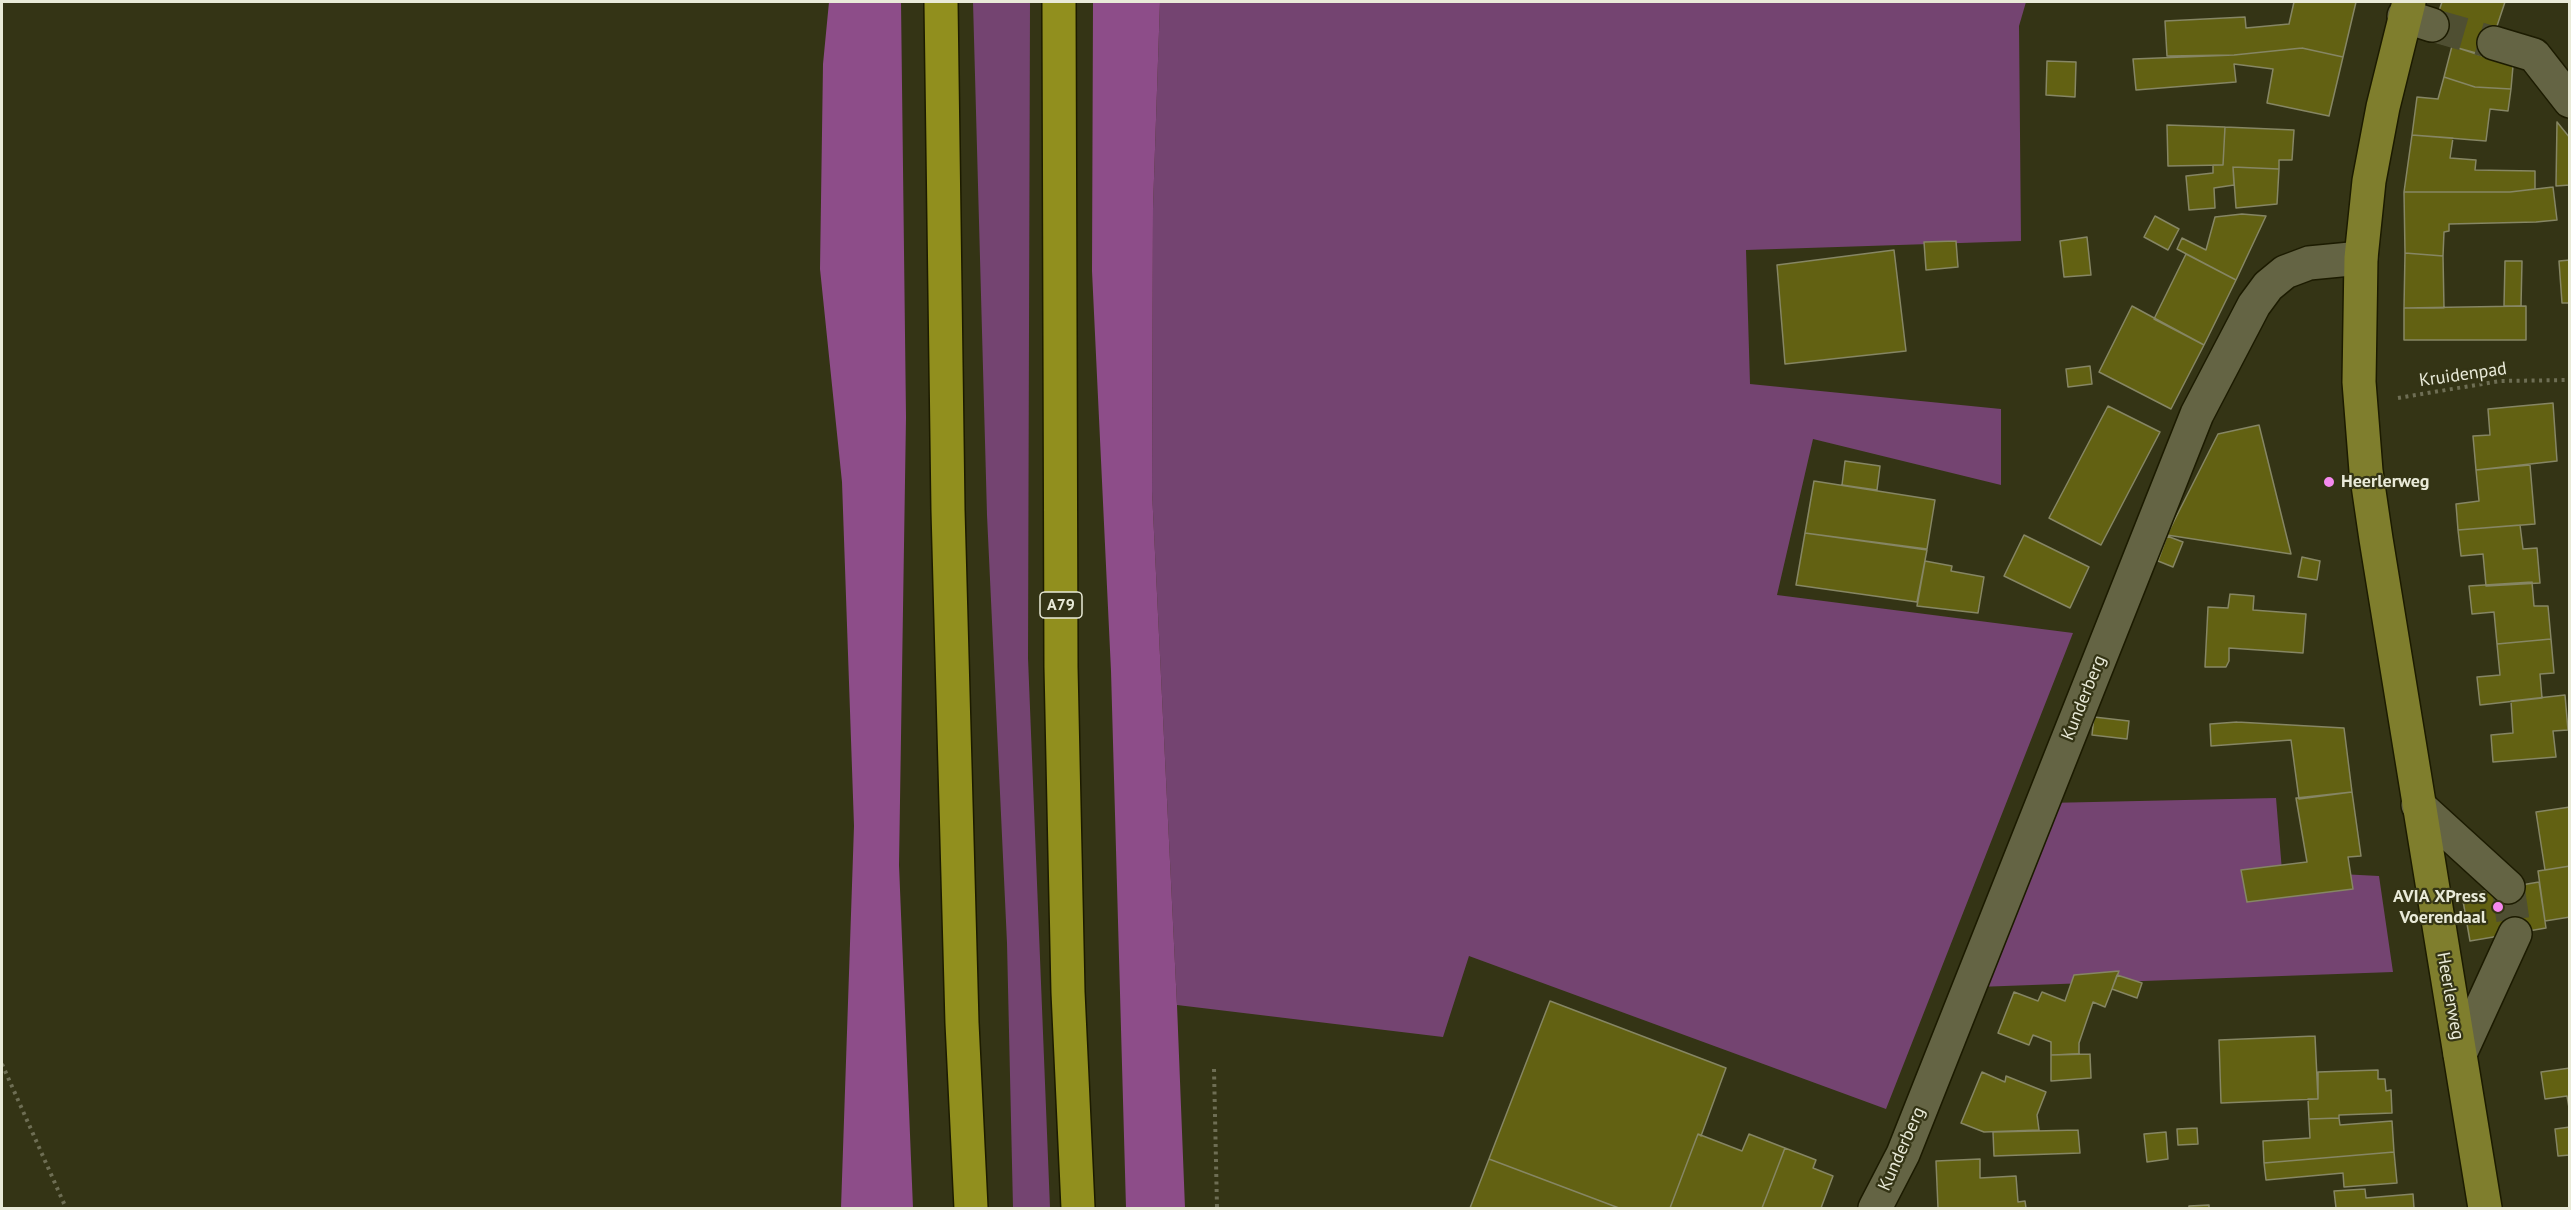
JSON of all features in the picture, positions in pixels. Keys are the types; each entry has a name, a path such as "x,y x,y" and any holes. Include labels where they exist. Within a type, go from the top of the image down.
{"highway":[{"path":"941,2 948,510 962,1023 971,1209"},
{"name":"A79","path":"1059,2 1062,678 1068,992 1078,1209"}],"main road":[{"name":"Heerlerweg","path":"2415,14 2375,145 2361,258 2358,321 2361,404 2366,471 2418,806 2485,1209"}],"street":[{"path":"2494,43 2534,56 2570,101"},
{"name":"Kunderberg","path":"1875,1209 1907,1143 2197,414 2254,305 2268,286 2285,272 2309,263 2361,258"},
{"path":"2418,806 2508,887"},
{"path":"2460,1054 2515,934"}],"path":[{"name":"Kruidenpad","path":"2361,404 2500,381 2570,380"},
{"path":"2,1064 66,1209"},
{"path":"1214,1069 1217,1209"}],"shaded area":[{"path":"829,2 901,2 906,417 899,865 913,1208 841,1208 854,826 842,482 820,269 823,64"},
{"path":"973,2 1030,2 1028,658 1050,1208 1013,1208 1007,943 987,515"},
{"path":"1093,2 1160,2 1153,208 1152,491 1185,1208 1126,1208 1111,671 1092,271"},
{"path":"1160,2 2026,2 2019,26 2021,241 1746,250 1750,384 2001,409 2001,485 1813,439 1777,595 2073,633 1886,1109 1469,956 1443,1037 1177,1005 1152,491 1153,208"},
{"path":"2276,798 2282,871 2379,876 2393,972 1977,987 2047,803"}],"building":[{"path":"2294,2 2356,2 2343,57 2302,48 2234,55 2167,56 2165,21 2245,17 2246,28 2289,24"},
{"path":"2442,2 2505,2 2487,56 2429,40"},
{"path":"2452,46 2513,66 2511,89 2475,87 2444,77"},
{"path":"2302,48 2343,57 2329,116 2267,103 2273,69 2234,64 2236,82 2136,90 2133,59 2234,55"},
{"path":"2047,61 2076,62 2075,97 2046,95"},
{"path":"2444,77 2475,87 2511,89 2508,111 2490,109 2486,141 2412,135 2417,97 2438,99"},
{"path":"2557,122 2570,138 2570,185 2556,186"},
{"path":"2167,125 2225,127 2223,165 2168,166"},
{"path":"2225,127 2294,130 2292,160 2279,160 2279,169 2233,167 2234,185 2214,188 2215,208 2189,210 2186,176 2213,173 2213,165 2223,165"},
{"path":"2412,135 2453,138 2450,158 2476,160 2475,170 2535,171 2535,189 2510,192 2404,192"},
{"path":"2233,167 2279,169 2277,204 2236,208"},
{"path":"2553,187 2557,220 2449,224 2449,231 2444,232 2443,256 2405,253 2404,192 2510,192"},
{"path":"2242,214 2266,216 2236,280 2177,249 2182,238 2206,250 2215,217"},
{"path":"2155,216 2179,229 2168,250 2144,237"},
{"path":"2087,237 2091,275 2064,277 2060,241"},
{"path":"1956,241 1958,267 1926,270 1924,242"},
{"path":"1894,250 1906,351 1785,364 1777,265"},
{"path":"2405,253 2443,256 2444,308 2404,308"},
{"path":"2186,254 2236,280 2204,345 2154,319"},
{"path":"2570,260 2570,303 2562,303 2559,261"},
{"path":"2505,261 2522,261 2521,306 2504,306"},
{"path":"2132,306 2204,345 2171,409 2099,372"},
{"path":"2526,306 2526,340 2404,340 2404,308"},
{"path":"2090,366 2092,384 2068,387 2066,369"},
{"path":"2553,403 2557,461 2476,470 2473,436 2490,435 2488,409"},
{"path":"2108,406 2160,432 2101,545 2049,518"},
{"path":"2259,425 2291,554 2167,535 2218,434"},
{"path":"1845,461 1880,466 1877,490 1842,485"},
{"path":"2530,465 2535,524 2458,530 2456,504 2479,501 2476,470"},
{"path":"1814,481 1935,500 1927,549 1805,533"},
{"path":"2520,525 2523,549 2537,548 2540,583 2486,586 2483,554 2461,556 2458,530"},
{"path":"1805,533 1927,550 1917,602 1796,585"},
{"path":"2024,535 2089,567 2070,608 2004,576"},
{"path":"2167,536 2183,542 2173,567 2158,561"},
{"path":"2302,557 2320,561 2317,580 2298,577"},
{"path":"1925,561 1952,566 1951,571 1984,577 1978,613 1917,606"},
{"path":"2532,582 2534,606 2548,606 2551,639 2497,644 2494,612 2472,614 2469,586"},
{"path":"2230,594 2254,596 2253,610 2306,614 2303,653 2229,648 2229,661 2226,667 2205,667 2208,607 2228,608"},
{"path":"2551,639 2554,673 2540,674 2542,698 2480,705 2477,677 2500,675 2497,644"},
{"path":"2565,695 2568,730 2553,731 2556,757 2493,762 2491,735 2513,733 2511,701"},
{"path":"2094,717 2129,721 2127,739 2092,735"},
{"path":"2237,722 2344,728 2352,792 2299,799 2291,740 2211,746 2210,724"},
{"path":"2352,792 2361,856 2348,857 2353,889 2247,902 2241,870 2307,862 2296,798"},
{"path":"2570,807 2570,866 2545,870 2536,812"},
{"path":"2570,866 2570,917 2545,921 2538,871"},
{"path":"2539,882 2546,928 2470,941 2462,895"},
{"path":"2119,971 2105,1007 2093,1002 2079,1043 2079,1054 2051,1055 2051,1042 2033,1035 2029,1045 1998,1033 2014,992 2038,1001 2042,992 2065,1001 2074,975"},
{"path":"2117,975 2142,983 2137,998 2112,989"},
{"path":"1550,1001 1726,1068 1701,1136 1698,1134 1670,1208 1619,1208 1489,1159"},
{"path":"2315,1036 2318,1099 2221,1103 2219,1040"},
{"path":"2090,1054 2091,1078 2051,1081 2051,1055"},
{"path":"2570,1068 2570,1114 2567,1096 2545,1099 2541,1072"},
{"path":"2378,1070 2378,1079 2385,1079 2386,1091 2391,1090 2392,1113 2339,1115 2339,1118 2309,1119 2308,1099 2318,1099 2318,1072"},
{"path":"1982,1072 2005,1082 2006,1076 2046,1092 2037,1115 2039,1130 1984,1132 1961,1123"},
{"path":"2339,1118 2340,1125 2392,1121 2394,1152 2264,1163 2263,1141 2310,1138 2309,1119"},
{"path":"2570,1127 2570,1155 2558,1156 2555,1129"},
{"path":"2197,1128 2198,1144 2178,1145 2177,1129"},
{"path":"2078,1130 2080,1153 1994,1156 1993,1132"},
{"path":"2166,1132 2168,1159 2147,1162 2144,1134"},
{"path":"1698,1134 1742,1151 1749,1134 1785,1148 1762,1208 1670,1208"},
{"path":"1785,1148 1816,1160 1813,1168 1833,1176 1821,1208 1762,1208"},
{"path":"2394,1152 2397,1183 2344,1187 2343,1173 2266,1180 2264,1163"},
{"path":"1489,1159 1619,1208 1470,1208"},
{"path":"1980,1159 1980,1178 2016,1176 2018,1202 2025,1201 2026,1208 1938,1208 1936,1161"},
{"path":"2365,1189 2366,1198 2413,1194 2414,1208 2336,1208 2334,1191"},
{"path":"2209,1205 2209,1208 2189,1208 2189,1206"}],"tunnel":[{"path":"2432,25 2494,43"},
{"path":"2508,887 2515,934"}],"place":[{"name":"Heerlerweg","path":"2329,482"},
{"name":"AVIA XPress Voerendaal","path":"2498,907"}]}
